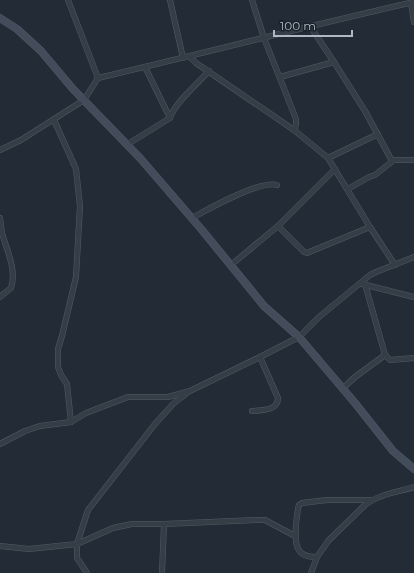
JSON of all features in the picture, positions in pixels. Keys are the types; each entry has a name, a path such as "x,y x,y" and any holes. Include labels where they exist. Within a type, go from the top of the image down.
{"street":[{"path":"68,0 98,78"},
{"path":"170,0 183,58"},
{"path":"252,0 264,38 296,119 294,130"},
{"path":"0,150 21,140 84,100 98,78 412,2 414,22"},
{"path":"0,18 17,29 41,50 73,89 128,144 192,218 264,306 298,337 393,451 414,469"},
{"path":"310,26 378,134 392,161"},
{"path":"189,56 192,60 209,72 294,130 328,158 395,265"},
{"path":"280,77 334,62"},
{"path":"145,67 170,118"},
{"path":"128,144 170,118 171,114 180,103 209,72"},
{"path":"54,120 76,169 80,206 76,277 59,343 58,357 61,375 68,384 71,422"},
{"path":"328,158 378,134"},
{"path":"348,189 369,176 375,175 392,161 405,159 414,160"},
{"path":"230,265 278,226 335,169"},
{"path":"192,218 221,202 263,185 277,185"},
{"path":"0,218 1,230 10,258 13,276 10,288 0,297"},
{"path":"278,226 304,252 307,253 370,227"},
{"path":"87,573 77,558 77,544 90,508 155,424 178,399 190,391 298,337 319,317 376,272 414,257"},
{"path":"362,284 414,297"},
{"path":"362,284 385,355 390,360 414,358"},
{"path":"342,388 385,355"},
{"path":"252,411 272,408 276,406 278,402 278,398 260,357"},
{"path":"0,444 25,431 40,426 71,422 86,413 128,397 168,397 190,391"},
{"path":"317,557 311,558 303,555 296,545 295,536 299,505 302,503 328,500 371,500 414,488"},
{"path":"311,573 321,551 336,533 371,500"},
{"path":"0,546 29,548 77,544 113,528 132,524 265,520 295,536"},
{"path":"162,573 164,524"}]}
